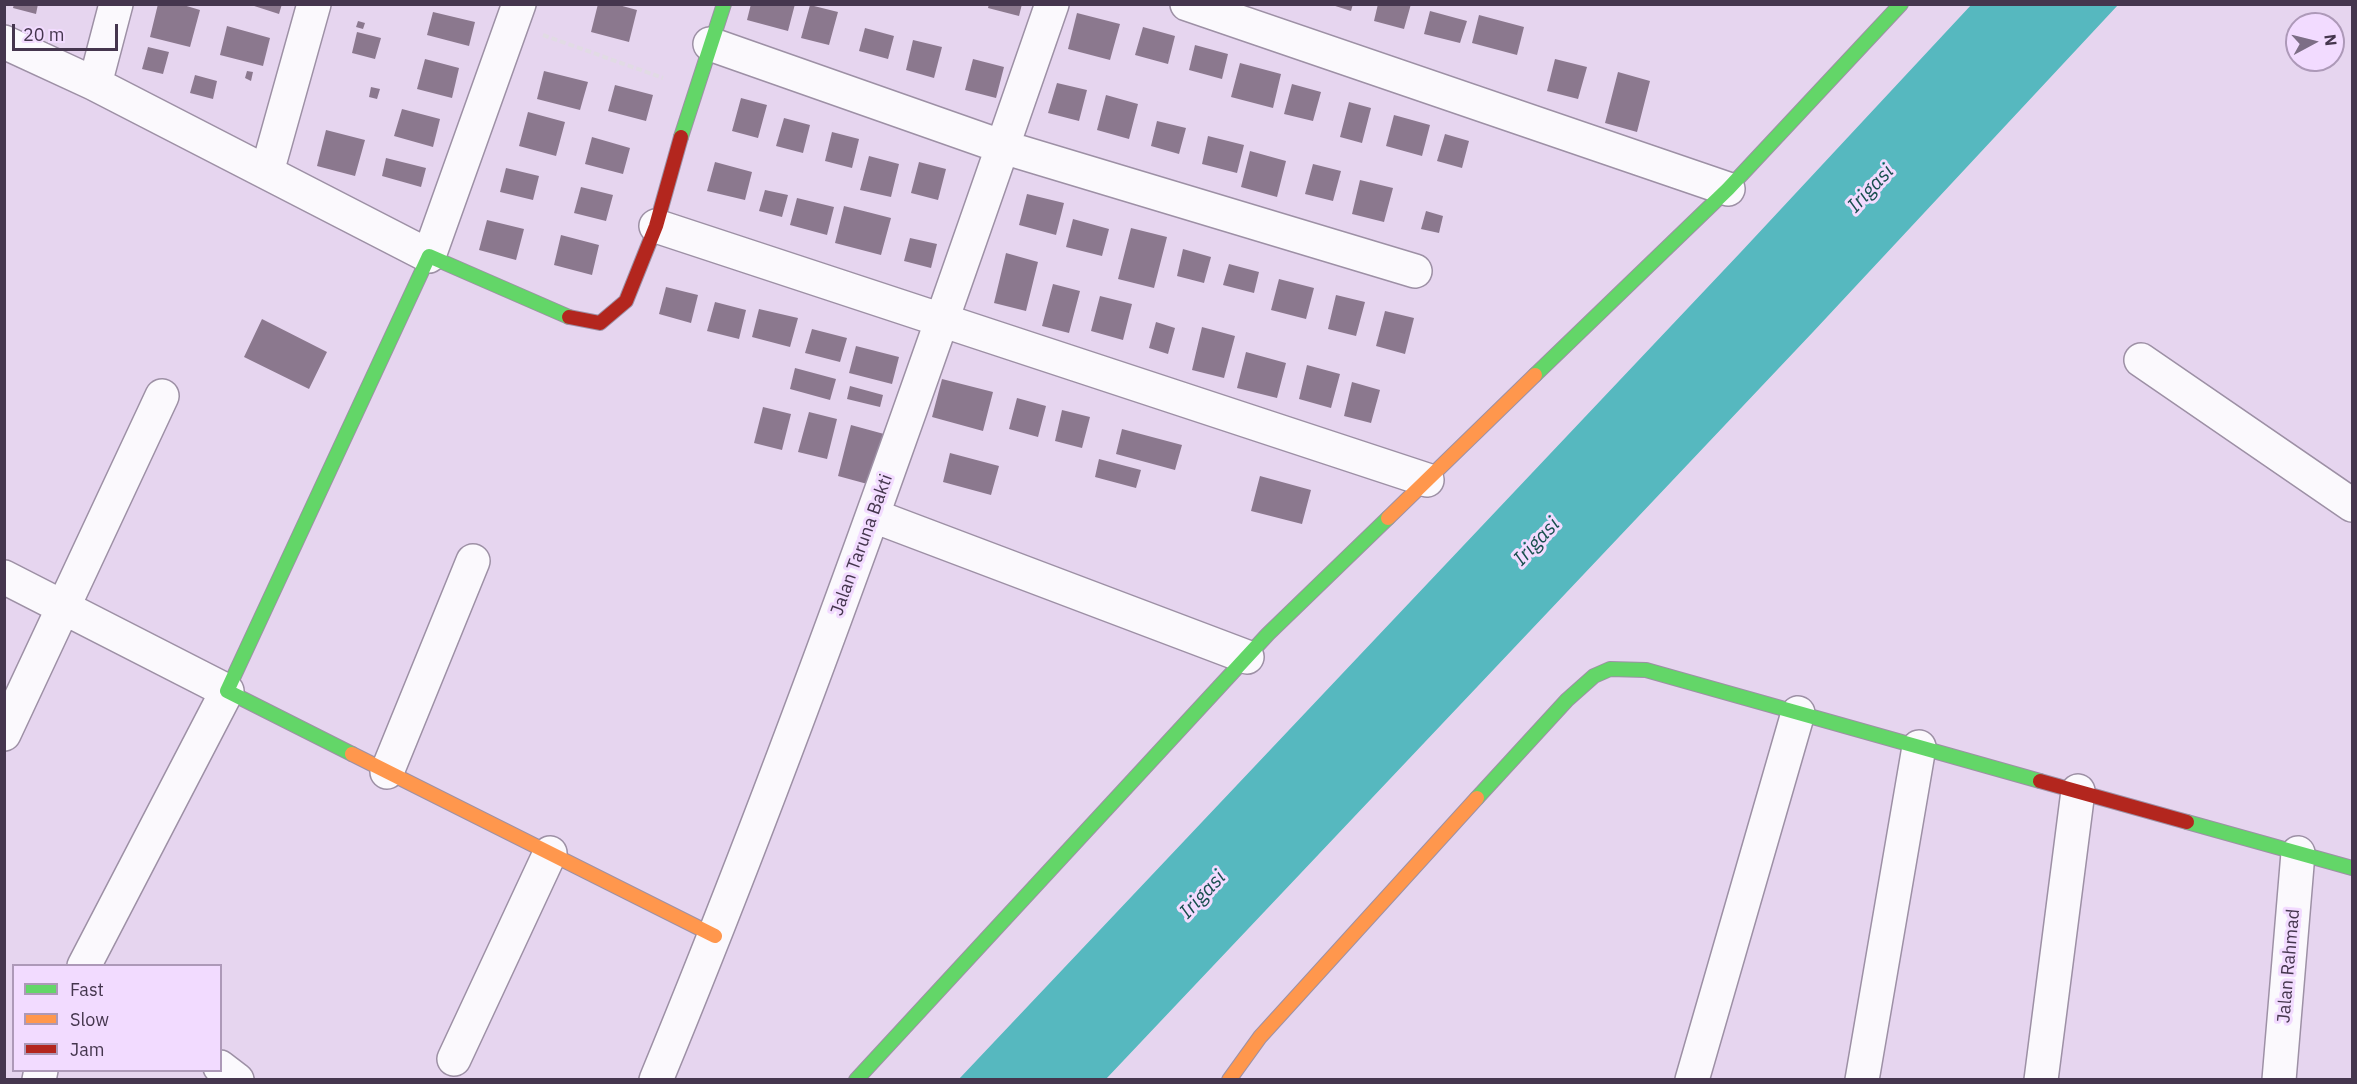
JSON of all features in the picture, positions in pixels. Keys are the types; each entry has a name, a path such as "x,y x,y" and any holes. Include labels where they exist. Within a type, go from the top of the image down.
{"street":[{"path":"95,84 116,4"},
{"path":"267,172 314,4"},
{"path":"4,42 95,84 429,256 570,317 600,323 626,301 656,226 695,89 723,4"},
{"name":"Jalan Taruna Bakti","path":"656,1080 715,936 874,516 1052,4"},
{"path":"1187,4 1728,189"},
{"path":"856,1080 1246,657 1728,189 1901,4"},
{"path":"85,964 227,692 429,256 516,15"},
{"path":"710,44 1003,147 1415,271"},
{"path":"656,226 941,322 1427,480"},
{"path":"2141,360 2352,505"},
{"path":"4,734 162,396"},
{"path":"874,516 1246,657"},
{"path":"387,772 473,561"},
{"path":"4,577 227,692 715,936"},
{"path":"1228,1080 1268,1028 1559,708 1596,674 1617,666 1646,670 2352,868"},
{"path":"1692,1080 1798,713"},
{"path":"1862,1080 1919,747"},
{"path":"2041,1080 2078,791"},
{"path":"454,1059 550,853"},
{"name":"Jalan Rahmad","path":"2279,1080 2298,853"},
{"path":"222,1069 237,1080"}],"path":[{"path":"516,15 695,89"}],"water":[{"name":"Irigasi","path":"1972,4 2118,5 1813,332 1106,1079 959,1079 1740,253"}],"building":[{"path":"14,4 38,4 36,14 13,8"},
{"path":"158,4 180,4 200,10 190,47 150,37"},
{"path":"248,4 282,4 279,14"},
{"path":"598,4 615,4 637,10 629,42 591,32"},
{"path":"751,4 795,4 788,31 747,20"},
{"path":"989,4 1022,4 1019,16 988,8"},
{"path":"1329,4 1353,4 1351,11"},
{"path":"1378,4 1411,4 1404,29 1374,21"},
{"path":"810,5 838,12 829,45 801,38"},
{"path":"1430,11 1467,21 1460,43 1424,34"},
{"path":"433,12 475,22 469,46 427,35"},
{"path":"1077,13 1120,24 1110,60 1068,49"},
{"path":"1479,15 1524,27 1517,55 1472,43"},
{"path":"358,21 365,23 363,29 356,27"},
{"path":"227,26 270,38 263,66 220,55"},
{"path":"1143,27 1175,36 1168,64 1135,55"},
{"path":"865,28 894,36 888,59 859,51"},
{"path":"357,32 381,38 375,59 352,53"},
{"path":"913,40 942,47 934,78 906,70"},
{"path":"1195,45 1228,54 1222,79 1189,70"},
{"path":"148,47 169,52 163,74 142,69"},
{"path":"425,59 459,68 452,98 417,89"},
{"path":"973,59 1004,67 996,98 965,90"},
{"path":"1555,59 1587,67 1578,99 1547,91"},
{"path":"1240,63 1281,74 1273,108 1231,97"},
{"path":"247,71 253,72 251,81 245,78"},
{"path":"544,71 588,82 580,110 537,99"},
{"path":"1618,72 1650,81 1637,132 1605,123"},
{"path":"195,75 217,81 213,99 190,93"},
{"path":"1057,83 1087,90 1079,121 1048,113"},
{"path":"1292,84 1321,92 1313,121 1284,114"},
{"path":"615,85 653,95 646,121 608,111"},
{"path":"371,87 380,89 377,99 369,97"},
{"path":"1106,95 1138,104 1129,139 1097,130"},
{"path":"741,98 767,105 758,138 732,131"},
{"path":"1349,102 1371,108 1362,143 1340,137"},
{"path":"402,109 440,119 433,147 394,136"},
{"path":"528,112 565,122 556,156 519,146"},
{"path":"1394,115 1430,125 1422,156 1386,146"},
{"path":"784,118 810,125 803,153 776,146"},
{"path":"1157,121 1186,128 1179,154 1151,146"},
{"path":"326,130 365,140 355,176 317,166"},
{"path":"832,132 859,139 852,168 825,161"},
{"path":"1445,134 1469,141 1462,168 1437,161"},
{"path":"1208,136 1244,145 1237,173 1202,164"},
{"path":"592,137 630,148 623,174 585,164"},
{"path":"1250,151 1286,161 1277,197 1241,187"},
{"path":"869,156 899,164 891,197 860,190"},
{"path":"386,158 426,168 421,187 382,176"},
{"path":"715,162 752,172 745,200 707,191"},
{"path":"919,162 946,169 938,200 911,193"},
{"path":"1313,164 1341,171 1333,201 1305,194"},
{"path":"506,168 539,176 533,200 500,192"},
{"path":"1360,180 1393,188 1384,222 1352,214"},
{"path":"581,187 613,195 606,221 574,213"},
{"path":"765,190 788,195 782,217 759,211"},
{"path":"1027,194 1064,203 1056,235 1019,225"},
{"path":"797,198 834,207 827,235 790,225"},
{"path":"844,206 891,218 881,255 835,243"},
{"path":"1426,211 1443,216 1439,233 1421,229"},
{"path":"1073,219 1109,229 1102,256 1066,247"},
{"path":"487,220 524,229 516,260 479,250"},
{"path":"1131,228 1167,237 1154,288 1118,279"},
{"path":"561,235 599,245 592,275 554,265"},
{"path":"910,238 937,244 931,268 904,261"},
{"path":"1183,249 1211,257 1204,283 1177,276"},
{"path":"1006,253 1038,262 1026,311 994,303"},
{"path":"1229,264 1259,272 1254,293 1223,285"},
{"path":"1279,279 1314,288 1306,319 1271,310"},
{"path":"1053,284 1080,291 1069,333 1042,326"},
{"path":"666,287 698,295 691,323 659,314"},
{"path":"1336,295 1365,302 1356,336 1328,329"},
{"path":"1100,296 1132,304 1123,340 1091,331"},
{"path":"715,302 746,310 739,339 707,331"},
{"path":"759,309 798,318 790,347 752,337"},
{"path":"1385,311 1414,318 1405,354 1376,346"},
{"path":"262,319 327,352 309,389 244,357"},
{"path":"1156,322 1175,328 1168,354 1149,348"},
{"path":"1202,327 1235,336 1224,378 1192,370"},
{"path":"812,329 847,338 840,362 805,353"},
{"path":"856,346 899,357 892,384 849,373"},
{"path":"1246,352 1286,363 1277,398 1237,388"},
{"path":"1307,365 1340,374 1331,408 1299,399"},
{"path":"795,368 836,379 830,400 790,389"},
{"path":"942,379 993,392 983,431 932,417"},
{"path":"1352,382 1380,390 1371,423 1344,416"},
{"path":"850,386 883,395 880,407 847,399"},
{"path":"1017,398 1046,406 1038,437 1009,429"},
{"path":"763,407 791,414 782,450 754,443"},
{"path":"1062,410 1090,417 1082,448 1055,441"},
{"path":"809,412 837,419 827,459 798,452"},
{"path":"851,425 884,434 871,485 838,476"},
{"path":"1122,429 1182,445 1175,470 1116,454"},
{"path":"950,453 999,466 991,495 943,482"},
{"path":"1099,459 1141,470 1136,488 1095,477"},
{"path":"1260,476 1311,490 1302,524 1251,511"}],"traffic: fast":[{"path":"681,137 724,4"},
{"path":"1535,375 1728,189 1901,4"},
{"path":"352,754 227,691 429,256 569,317"},
{"path":"856,1080 1268,634 1388,518"},
{"path":"1477,798 1567,700 1594,676 1610,669 1646,670 2040,781"},
{"path":"2187,822 2352,868"}],"traffic: slow":[{"path":"1388,518 1535,375"},
{"path":"352,754 715,936"},
{"path":"1229,1080 1260,1037 1477,798"}],"traffic: jam":[{"path":"569,317 600,323 626,301 656,226 681,137"},
{"path":"2040,781 2187,822"}]}
